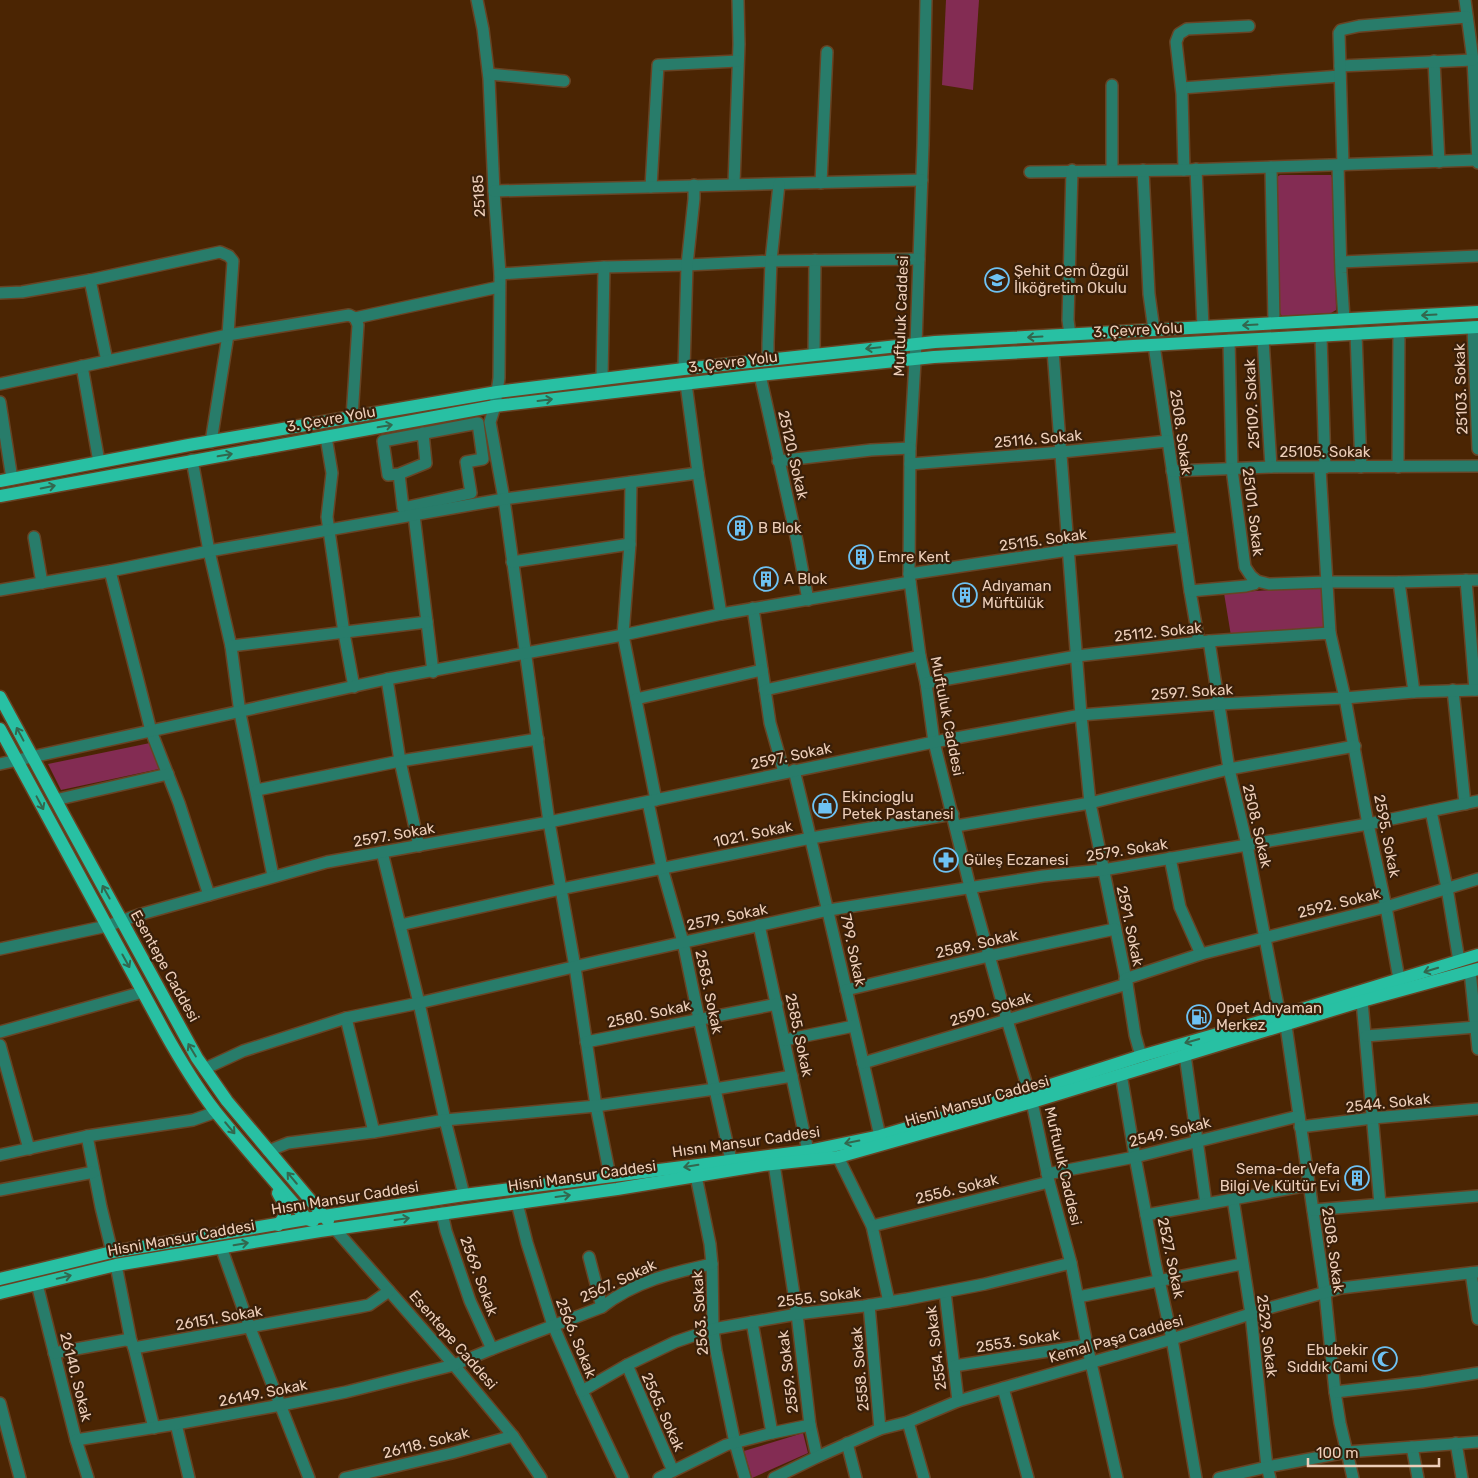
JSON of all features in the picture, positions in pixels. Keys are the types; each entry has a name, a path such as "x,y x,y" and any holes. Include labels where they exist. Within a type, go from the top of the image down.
{"main road":[{"name":"3. Çevre Yolu","path":"6,480 497,392 684,369 916,344 1478,312"},
{"name":"3. Çevre Yolu","path":"0,496 495,406 760,375 915,359 1476,327"},
{"name":"Esentepe Caddesi","path":"0,697 177,1024 204,1069 227,1101 268,1151 335,1228"},
{"name":"Esentepe Caddesi","path":"0,729 184,1066 216,1112 307,1219"},
{"name":"Hısnı Mansur Caddesi","path":"0,1279 324,1216 464,1195 808,1150 880,1136 1031,1097 1142,1056 1283,1021 1399,980 1478,956"},
{"name":"Hisni Mansur Caddesi","path":"0,1293 37,1284 114,1258 221,1247 335,1228 617,1189 774,1164 838,1157 1031,1097 1122,1074 1185,1055 1283,1021 1362,1002 1474,970"},
{"path":"263,1167 286,1208 285,1216 278,1224"},
{"path":"307,1219 335,1228"}],"street":[{"name":"25185","path":"477,0 489,74 500,274 499,378 495,406 490,422 504,499 549,822 575,967 596,1106 610,1176"},
{"path":"734,184 738,0"},
{"name":"Muftuluk Caddesi","path":"926,0 922,180 910,448 910,578 920,656 926,683 934,742 970,887 1007,1020 1031,1097 1048,1178 1071,1263 1087,1345 1117,1478"},
{"path":"1030,172 1184,170 1478,161 1473,60 1465,0"},
{"path":"1344,319 1341,262 1339,33 1341,30 1359,26 1467,18"},
{"path":"1184,170 1182,88 1176,42 1179,34 1187,29 1249,26"},
{"path":"821,183 827,52"},
{"path":"1182,88 1434,61 1473,60"},
{"path":"651,186 658,65 738,61"},
{"path":"1434,61 1439,162"},
{"path":"489,74 564,81"},
{"path":"1112,85 1112,170"},
{"path":"1271,167 1274,323"},
{"path":"1196,169 1203,327"},
{"path":"1070,335 1068,320 1072,170"},
{"path":"1143,170 1150,294 1154,330"},
{"path":"494,191 922,180"},
{"path":"768,360 771,261 779,184"},
{"path":"684,369 687,265 694,186"},
{"path":"0,293 22,292 90,280 220,252 225,254 233,260 228,335 211,442"},
{"path":"1341,262 1478,256"},
{"path":"500,274 604,267 771,261 919,259"},
{"path":"814,355 815,260"},
{"path":"602,379 604,267"},
{"path":"90,280 107,362"},
{"path":"0,384 228,335 349,315 355,318 499,288"},
{"path":"352,417 358,325 355,318"},
{"name":"25103. Sokak","path":"1476,327 1478,449"},
{"path":"1398,331 1398,467"},
{"path":"1356,334 1361,467"},
{"path":"1322,336 1323,468 1330,633 1345,698"},
{"name":"25109. Sokak","path":"1263,339 1271,468"},
{"name":"25101. Sokak","path":"1229,340 1232,469 1245,567 1257,581"},
{"name":"2508. Sokak","path":"1154,345 1190,591 1219,704 1229,769 1247,845 1283,1021 1325,1293 1335,1392 1353,1478"},
{"name":"2591. Sokak","path":"1053,351 1081,715 1090,803 1135,1035 1142,1056"},
{"path":"82,366 99,462"},
{"name":"25120. Sokak","path":"760,375 797,541 808,600"},
{"path":"686,384 698,473 721,614"},
{"path":"0,402 6,480"},
{"path":"0,590 414,515 450,504 471,493 466,462 484,460 478,423 382,440 388,475 399,474 426,463 423,433"},
{"path":"326,437 332,473 327,509 328,530 354,688"},
{"name":"25116. Sokak","path":"910,464 1062,452 1168,441"},
{"path":"778,460 871,450 910,448"},
{"path":"192,460 209,551 230,646 240,713 273,876"},
{"name":"25105. Sokak","path":"1172,471 1478,466"},
{"path":"399,474 403,508 504,499 698,473"},
{"name":"2583. Sokak","path":"631,482 630,544 623,635 636,698 662,868 683,942 731,1160"},
{"path":"414,515 433,672"},
{"path":"34,537 42,582"},
{"name":"25115. Sokak","path":"0,764 387,680 623,635 721,614 808,600 910,578 1069,550 1182,538"},
{"path":"512,562 630,544"},
{"path":"110,571 151,731 179,803 209,895"},
{"path":"1466,580 1476,690"},
{"path":"1190,591 1246,586 1257,581 1269,584 1478,580"},
{"path":"1399,582 1414,692"},
{"name":"799. Sokak","path":"754,608 770,723 789,771 811,838 880,1136"},
{"path":"230,646 426,622"},
{"name":"25112. Sokak","path":"926,683 1077,656 1204,641 1330,633"},
{"path":"764,690 920,656"},
{"path":"636,698 762,670"},
{"path":"387,680 400,761 419,846"},
{"path":"1453,690 1465,804"},
{"name":"2597. Sokak","path":"0,949 107,926 121,920 327,862 549,822 789,771 1081,715 1219,704 1476,690"},
{"name":"2595. Sokak","path":"1345,698 1399,980"},
{"path":"257,790 400,761 538,739"},
{"name":"1021. Sokak","path":"400,926 562,889 811,838 1090,803 1229,769 1354,746"},
{"path":"55,800 168,774"},
{"name":"2579. Sokak","path":"204,1069 243,1051 346,1018 829,910 1043,876 1103,870 1368,824 1478,801"},
{"path":"1431,810 1447,888 1459,961"},
{"path":"382,852 464,1195"},
{"path":"1170,858 1180,907 1201,954"},
{"name":"2592. Sokak","path":"1201,954 1386,907 1478,879"},
{"name":"2585. Sokak","path":"759,925 808,1150"},
{"name":"2589. Sokak","path":"846,990 989,956 1115,929"},
{"name":"2590. Sokak","path":"864,1064 1126,982 1201,954"},
{"path":"1474,970 1478,1049"},
{"path":"0,1032 143,992"},
{"path":"1362,1002 1380,1204"},
{"name":"2580. Sokak","path":"586,1042 777,1004"},
{"path":"346,1018 374,1132"},
{"path":"785,1040 854,1026"},
{"path":"1366,1036 1476,1027"},
{"path":"0,1046 29,1149"},
{"path":"1185,1055 1206,1204"},
{"name":"2527. Sokak","path":"1122,1074 1135,1157 1172,1339 1196,1478"},
{"path":"268,1151 288,1143 374,1132 445,1120 596,1106 792,1076"},
{"name":"2544. Sokak","path":"1300,1122 1478,1109"},
{"path":"0,1155 87,1136 193,1120 216,1112"},
{"name":"2549. Sokak","path":"1048,1178 1198,1141 1300,1122"},
{"path":"87,1136 133,1344 154,1428"},
{"path":"838,1157 872,1226 889,1302"},
{"name":"2559. Sokak","path":"774,1164 797,1314 810,1425 817,1457"},
{"path":"0,1190 94,1172"},
{"name":"2563. Sokak","path":"696,1176 710,1244 713,1329 735,1443 745,1478"},
{"name":"2556. Sokak","path":"872,1226 1048,1178"},
{"path":"1146,1215 1309,1185"},
{"path":"1312,1210 1478,1196"},
{"name":"2529. Sokak","path":"1233,1199 1250,1314 1269,1472"},
{"name":"2566. Sokak","path":"517,1203 527,1243 553,1325 623,1478"},
{"name":"2569. Sokak","path":"442,1213 470,1301 492,1349"},
{"name":"Esentepe Caddesi","path":"335,1228 513,1436 541,1478"},
{"path":"221,1247 250,1328 309,1478"},
{"path":"589,1257 602,1307"},
{"name":"2555. Sokak","path":"582,1391 626,1365 675,1342 713,1329 797,1314 869,1306 985,1284 1071,1263"},
{"name":"2567. Sokak","path":"454,1366 492,1349 602,1307 612,1299 645,1282 668,1274 712,1264"},
{"path":"1078,1297 1242,1264"},
{"path":"1475,1272 1478,1319"},
{"name":"Kemal Paşa Caddesi","path":"774,1478 880,1429 908,1422 958,1402 1250,1314 1341,1288 1475,1272"},
{"name":"26140. Sokak","path":"37,1284 76,1440 88,1478"},
{"name":"26151. Sokak","path":"54,1353 124,1340 133,1344 250,1328 359,1308 369,1305 390,1291"},
{"name":"2554. Sokak","path":"944,1292 958,1402"},
{"name":"2558. Sokak","path":"869,1306 880,1429"},
{"path":"752,1322 772,1433"},
{"name":"2553. Sokak","path":"954,1366 1087,1345"},
{"name":"2565. Sokak","path":"626,1365 673,1471"},
{"name":"26149. Sokak","path":"76,1440 281,1406 454,1366"},
{"path":"1335,1392 1422,1382 1478,1373"},
{"path":"1003,1388 1028,1478"},
{"path":"0,1403 4,1438 20,1478"},
{"path":"908,1422 924,1478"},
{"path":"176,1424 188,1478"},
{"path":"659,1478 735,1443 810,1425"},
{"name":"26118. Sokak","path":"345,1478 376,1475 513,1436"},
{"path":"1219,1478 1269,1472 1347,1452 1478,1442"},
{"path":"847,1443 856,1478"},
{"path":"1456,1443 1462,1478"},
{"path":"1412,1447 1418,1478"}],"shaded area":[{"path":"946,0 979,0 973,90 942,85"},
{"path":"1280,175 1331,175 1334,183 1336,310 1331,313 1282,316 1278,310 1274,179"},
{"path":"1321,587 1326,631 1231,636 1224,593"},
{"path":"150,743 159,769 61,790 48,764"},
{"path":"803,1433 808,1453 752,1478 744,1451"}],"place":[{"name":"Şehit Cem Özgül İlköğretim Okulu","path":"997,280"},
{"name":"B Blok","path":"740,528"},
{"name":"Emre Kent","path":"861,557"},
{"name":"A Blok","path":"766,579"},
{"name":"Adıyaman Müftülük","path":"965,595"},
{"name":"Ekincioglu Petek Pastanesi","path":"825,806"},
{"name":"Güleş Eczanesi","path":"946,860"},
{"name":"Opet Adıyaman Merkez","path":"1199,1017"},
{"name":"Sema-der Vefa Bilgi Ve Kültür Evi","path":"1357,1178"},
{"name":"Ebubekir Sıddık Cami","path":"1385,1359"}]}
